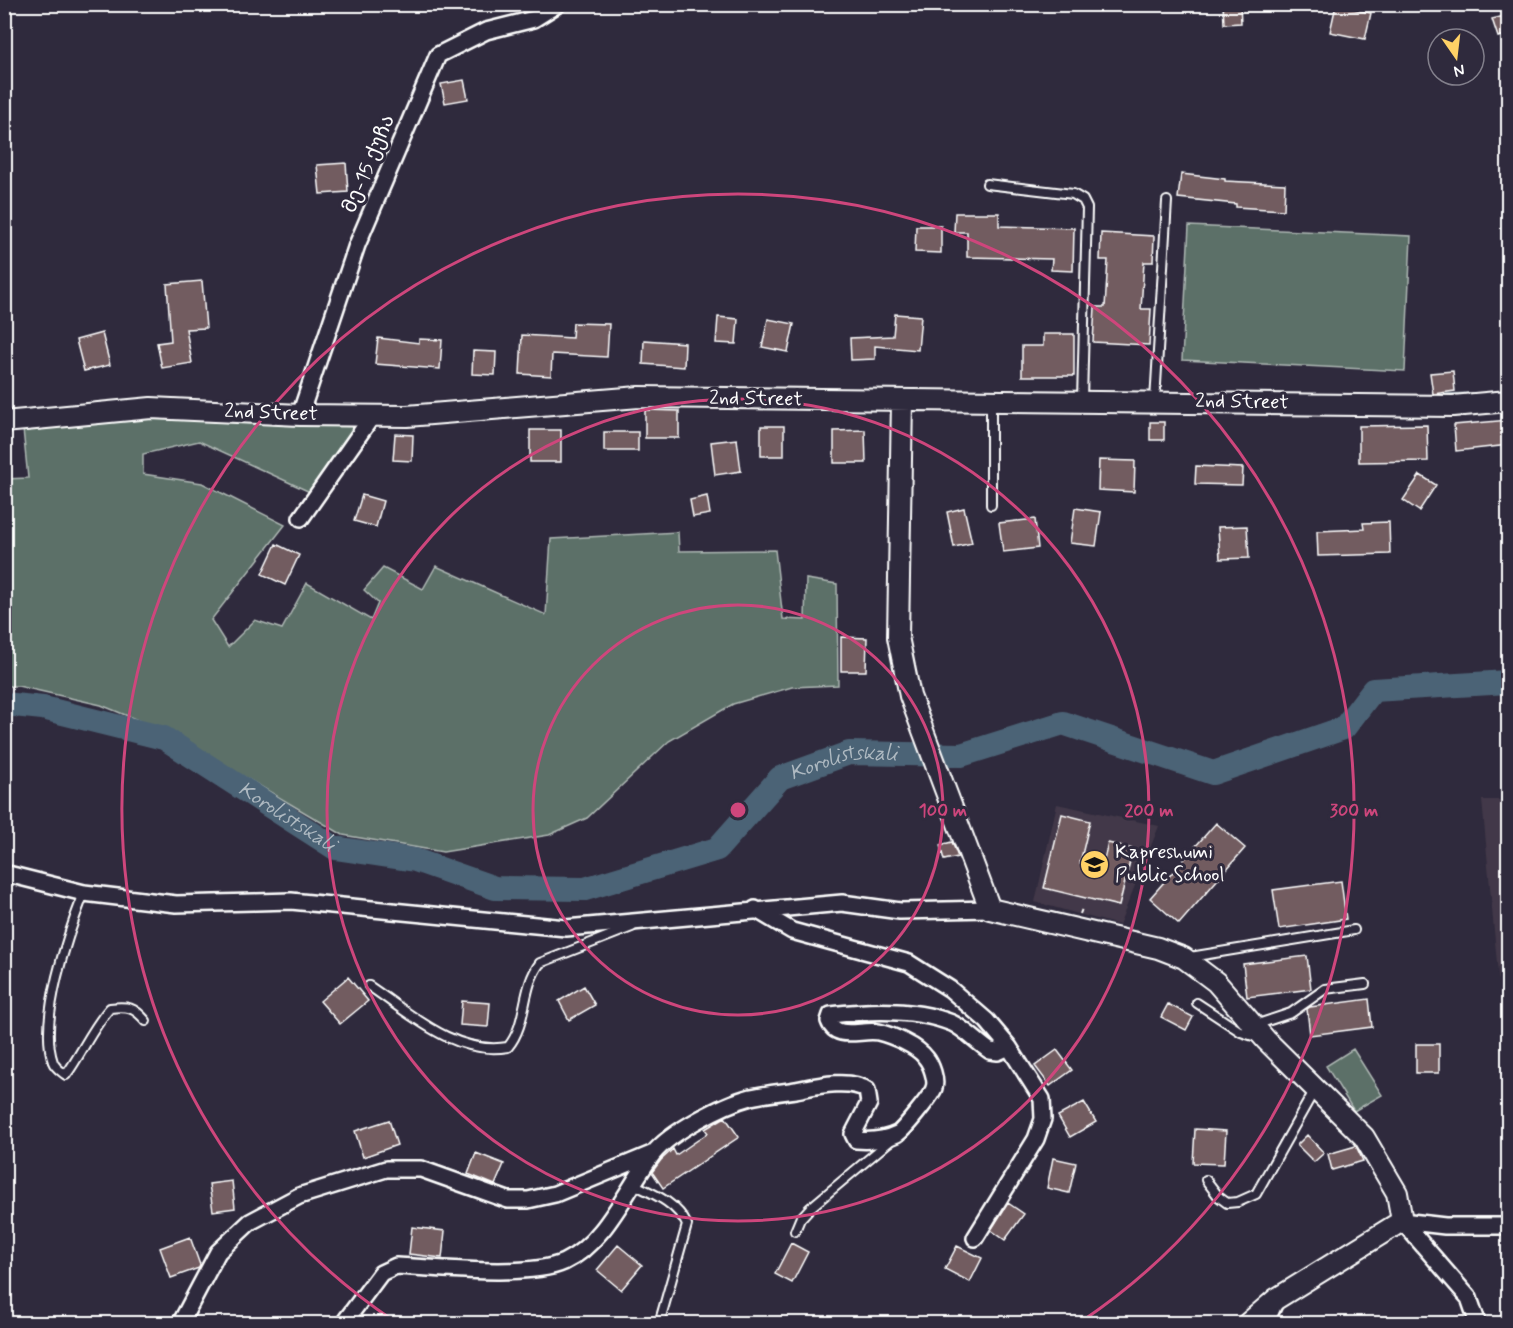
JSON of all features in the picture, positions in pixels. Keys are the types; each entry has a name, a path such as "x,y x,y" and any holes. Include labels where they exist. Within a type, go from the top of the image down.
{"street":[{"name":"მე-15 ქუჩა","path":"300,415 357,245 438,55 486,31 534,19 558,4"},
{"name":"2nd Street","path":"4,422 151,408 300,415 407,416 639,397 1082,400 1453,406 1509,401"},
{"path":"902,400 898,637 910,696 990,909"},
{"path":"302,518 373,416"},
{"path":"4,873 84,893 176,904 291,901 566,928 645,922 755,909 842,903 900,911 990,909 1158,948 1185,958 1216,982 1315,1090 1364,1137 1375,1152 1396,1193 1402,1221 1469,1298 1478,1323"},
{"path":"755,909 792,931 909,963 950,989 987,1021 1009,1047 1042,1099 1043,1119 1036,1139 975,1238"},
{"path":"344,1322 381,1273 396,1266 535,1270 564,1262 580,1252 608,1222 654,1153 666,1141 711,1114 749,1098 826,1084 862,1087 867,1090 868,1103 853,1134 856,1140 870,1141 898,1134 934,1089 935,1079 926,1057 914,1047 878,1032 838,1032 831,1028 829,1021 831,1015 865,1010 913,1014 953,1024 990,1051 1009,1047"},
{"path":"180,1323 218,1252 250,1222 299,1196 386,1169 421,1169 508,1200 528,1200 555,1194 654,1153"},
{"path":"1247,1323 1276,1299 1402,1221 1445,1226 1509,1226"},
{"path":"1265,1323 1276,1299"}],"lane":[{"path":"987,184 1073,194 1083,200 1087,208 1082,400"},
{"path":"1155,401 1167,201"},
{"path":"991,505 992,401"},
{"path":"84,893 69,932 50,1016 49,1042 54,1065 66,1075 78,1059 94,1025 110,1008 128,1006 135,1009 146,1021"},
{"path":"369,986 449,1039 469,1047 508,1047 514,1040 523,1016 526,988 540,963 645,922"},
{"path":"1185,958 1354,930"},
{"path":"1197,1004 1241,1032 1261,1032 1325,989 1365,984"},
{"path":"1206,1180 1219,1197 1227,1203 1238,1202 1256,1194 1315,1090"},
{"path":"795,1231 800,1219 810,1208 898,1134"},
{"path":"633,1184 665,1200 683,1216 687,1225 659,1323"},
{"path":"344,1322 371,1323"}],"shaded area":[{"path":"1482,800 1508,800 1508,1082"},
{"name":"Kapreshumi Public School","path":"1057,804 1159,826 1119,925 1035,902"}],"green space":[{"path":"1189,226 1411,236 1405,371 1182,360"},
{"path":"157,416 359,427 310,492 199,441 143,454 143,474 202,483 285,525 211,620 228,647 255,620 282,629 307,583 371,620 378,603 364,590 383,568 423,589 436,566 546,615 551,539 678,532 679,551 775,550 783,619 805,620 806,579 837,584 838,685 792,687 733,704 669,741 587,818 549,835 443,852 343,835 172,734 101,705 18,686 5,686 4,479 28,478 23,429"},
{"path":"1353,1049 1382,1095 1354,1111 1326,1066"}],"building":[{"path":"1223,4 1240,4 1241,23 1224,24"},
{"path":"1336,5 1371,13 1365,39 1330,32"},
{"path":"1509,15 1509,34 1498,37 1492,19"},
{"path":"464,80 468,99 445,103 441,84"},
{"path":"346,163 348,192 320,194 317,165"},
{"path":"1181,174 1225,179 1225,181 1285,184 1284,210 1236,207 1236,204 1178,198"},
{"path":"955,213 999,213 999,226 1074,228 1073,271 1051,270 1052,259 967,257 967,232 954,232"},
{"path":"916,226 941,226 941,253 915,252"},
{"path":"1101,233 1154,236 1153,262 1144,262 1141,309 1151,309 1149,345 1093,342 1095,307 1105,307 1108,260 1100,260"},
{"path":"202,281 206,328 186,329 192,363 162,368 157,343 171,341 167,284"},
{"path":"895,314 921,316 918,350 875,346 875,359 851,360 850,338 893,336"},
{"path":"718,317 738,319 736,344 716,343"},
{"path":"768,319 794,324 788,352 762,347"},
{"path":"573,323 609,324 607,357 552,354 551,376 520,374 522,335 572,338"},
{"path":"102,333 110,365 84,371 76,340"},
{"path":"1043,334 1074,334 1074,376 1022,376 1022,346 1043,346"},
{"path":"378,338 419,343 419,339 442,340 440,369 375,364"},
{"path":"644,340 685,343 684,367 643,364"},
{"path":"473,351 496,352 495,375 472,374"},
{"path":"1453,371 1455,391 1433,394 1430,373"},
{"path":"645,410 679,411 679,438 645,438"},
{"path":"1509,420 1509,445 1456,451 1454,425"},
{"path":"1150,422 1164,422 1164,440 1150,440"},
{"path":"1427,425 1428,461 1359,462 1359,426"},
{"path":"761,426 784,426 784,456 761,456"},
{"path":"530,430 561,430 561,462 530,462"},
{"path":"865,430 866,463 834,463 834,431"},
{"path":"604,432 638,432 638,451 604,451"},
{"path":"395,434 413,435 412,461 393,460"},
{"path":"737,439 741,471 715,475 711,442"},
{"path":"1099,460 1135,461 1134,492 1098,490"},
{"path":"1196,466 1243,468 1242,485 1195,484"},
{"path":"1420,475 1436,485 1419,511 1403,500"},
{"path":"362,495 383,501 376,527 354,521"},
{"path":"707,496 710,514 693,517 690,500"},
{"path":"964,508 972,543 954,547 947,512"},
{"path":"1075,508 1101,512 1096,546 1070,543"},
{"path":"1035,519 1038,548 1003,552 999,523"},
{"path":"1389,522 1390,554 1318,556 1317,531 1364,529 1363,523"},
{"path":"1247,526 1249,558 1220,559 1218,527"},
{"path":"276,544 299,555 285,585 262,574"},
{"path":"841,637 867,638 866,671 841,671"},
{"path":"1062,814 1090,821 1080,863 1102,868 1108,843 1133,849 1119,906 1044,888"},
{"path":"1216,823 1245,848 1179,924 1150,898"},
{"path":"952,842 958,857 944,860 940,845"},
{"path":"1341,881 1346,919 1279,929 1273,890"},
{"path":"1307,956 1311,989 1247,997 1243,964"},
{"path":"348,977 368,1001 340,1024 320,1001"},
{"path":"584,986 595,1005 569,1020 559,1001"},
{"path":"1369,999 1372,1027 1310,1035 1307,1009 1310,1007"},
{"path":"462,1001 490,1003 488,1027 460,1025"},
{"path":"1168,1004 1193,1017 1186,1030 1161,1017"},
{"path":"1416,1044 1439,1044 1439,1073 1416,1073"},
{"path":"1057,1050 1072,1070 1050,1086 1035,1066"},
{"path":"1084,1102 1096,1122 1070,1137 1058,1116"},
{"path":"725,1117 739,1137 663,1188 652,1172 661,1160 673,1149 676,1155 708,1133 705,1129"},
{"path":"389,1120 397,1145 363,1157 355,1131"},
{"path":"1195,1129 1226,1131 1224,1164 1193,1163"},
{"path":"1307,1135 1324,1153 1314,1162 1297,1145"},
{"path":"1356,1146 1363,1161 1332,1170 1328,1154"},
{"path":"476,1153 504,1164 495,1185 468,1174"},
{"path":"1053,1158 1076,1163 1069,1193 1047,1188"},
{"path":"232,1181 235,1208 213,1211 209,1184"},
{"path":"1008,1203 1024,1214 1005,1240 991,1230"},
{"path":"412,1227 445,1231 442,1258 409,1254"},
{"path":"190,1237 199,1268 171,1278 160,1248"},
{"path":"791,1243 808,1252 792,1283 775,1274"},
{"path":"618,1245 642,1265 621,1290 597,1270"},
{"path":"957,1246 982,1258 970,1282 945,1269"}],"waterway":[{"path":"1429,396 1478,394"},
{"name":"Korolistskali","path":"4,704 43,708 164,738 335,848 415,860 495,888 585,889 717,849 780,778 849,753 961,755 1063,723 1213,773 1344,728 1373,690 1508,682"}],"place":[{"name":"Kapreshumi Public School","path":"1094,864"}]}
